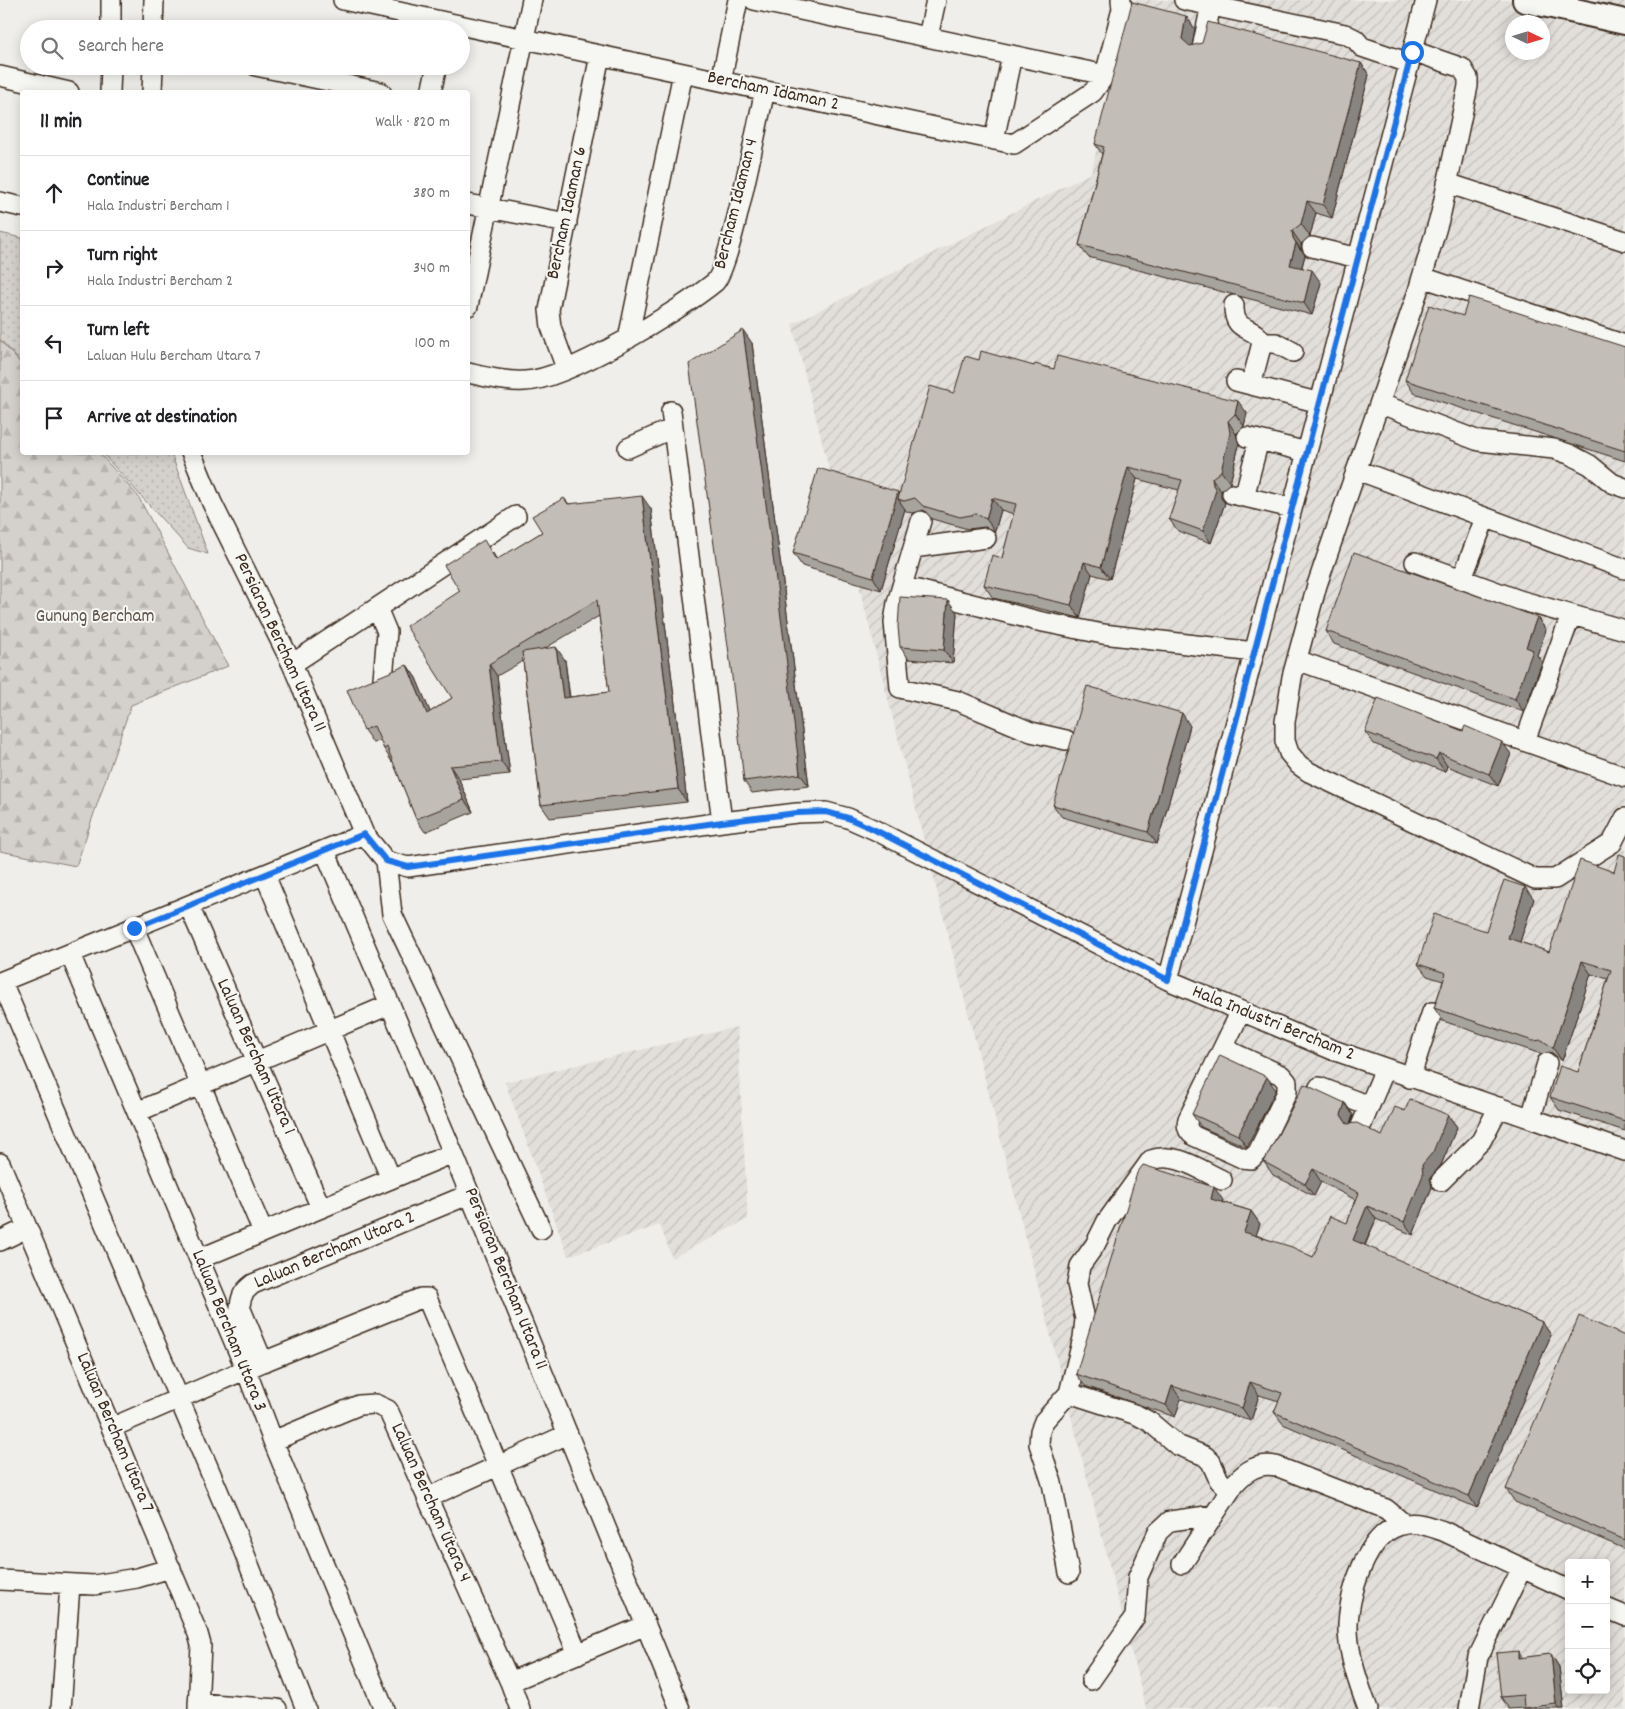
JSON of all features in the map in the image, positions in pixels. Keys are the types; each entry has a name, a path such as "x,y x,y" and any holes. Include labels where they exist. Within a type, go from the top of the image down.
{"main road":[{"path":"1525,0 1625,22"}],"street":[{"path":"111,0 111,20"},
{"path":"153,20 154,0"},
{"name":"Bercham Idaman 2","path":"343,0 425,20"},
{"path":"470,296 532,0"},
{"path":"721,81 738,0"},
{"path":"754,0 1105,75"},
{"path":"928,37 936,0"},
{"name":"Bercham Idaman 2","path":"470,29 600,55 1014,144 1093,92 1105,75 1122,9 1121,0"},
{"path":"1184,0 1212,3 1345,34 1362,47 1458,66 1466,73 1468,78 1468,86 1447,183 1422,277 1381,404 1317,585 1297,660 1285,722 1285,741 1289,753 1299,765 1318,776 1524,875 1546,881 1555,880 1612,843 1617,837 1625,818"},
{"path":"1168,980 1426,0"},
{"path":"1202,48 1212,3"},
{"name":"Bercham Idaman 6","path":"566,368 551,327 549,310 600,55"},
{"path":"994,140 1012,55"},
{"path":"628,339 683,73"},
{"path":"110,90 111,75"},
{"path":"152,90 153,75"},
{"path":"299,75 371,90"},
{"path":"431,90 435,75"},
{"path":"0,76 60,90"},
{"name":"Bercham Idaman 4","path":"470,373 503,380 526,381 566,368 628,339 711,285 720,276 765,91"},
{"path":"1447,183 1625,241"},
{"path":"0,202 20,207"},
{"path":"470,204 567,223"},
{"path":"1312,247 1358,258"},
{"path":"1422,277 1625,345"},
{"path":"1234,305 1234,313 1239,326 1255,334 1262,343"},
{"path":"1262,343 1243,383 1320,403"},
{"path":"1262,343 1276,343 1292,352"},
{"path":"1381,404 1479,441 1554,450 1569,454 1590,465 1612,483 1625,488"},
{"path":"628,448 672,420 722,822"},
{"path":"1292,508 1238,496 1253,439 1307,452"},
{"name":"Persiaran Bercham Utara 11","path":"192,455 212,503 292,664 364,834"},
{"path":"1357,470 1625,570"},
{"path":"292,664 516,516"},
{"path":"1462,579 1485,518"},
{"path":"921,521 902,586 894,622 900,688 958,701 1031,732 1066,740"},
{"path":"913,548 986,538"},
{"path":"1415,562 1519,600 1625,630"},
{"path":"902,586 1038,621 1103,634 1254,652"},
{"path":"377,608 387,632 383,679"},
{"path":"1525,741 1571,615"},
{"path":"1297,660 1625,777"},
{"name":"Hala Industri Bercham 2","path":"386,861 408,867 722,822 797,813 826,812 848,818 875,830 1168,980 1241,1011 1385,1069 1625,1151"},
{"path":"306,1709 242,1547 1,982 364,834 386,861 392,914 541,1229"},
{"name":"Persiaran Bercham Utara 11","path":"324,851 453,1152 680,1709"},
{"path":"264,875 391,1179"},
{"name":"Laluan Bercham Utara 1","path":"189,906 321,1208"},
{"path":"134,928 262,1232"},
{"name":"Laluan Bercham Utara 3","path":"70,954 199,1259 255,1366 273,1441 384,1709"},
{"path":"137,1112 389,1005"},
{"path":"1223,1048 1281,1075 1287,1082 1287,1092 1258,1152 1251,1158 1242,1158 1190,1133 1187,1128 1188,1119 1241,1011"},
{"path":"1410,1078 1432,1012"},
{"path":"1531,1118 1547,1063"},
{"path":"1361,1126 1385,1069"},
{"path":"1319,1087 1369,1106"},
{"path":"1441,1181 1481,1141 1499,1107"},
{"path":"199,1259 453,1152"},
{"path":"1069,1572 1052,1483 1039,1444 1044,1421 1068,1393 1083,1338 1084,1313 1077,1284 1080,1266 1095,1245 1107,1221 1151,1160 1169,1157 1222,1180"},
{"name":"Laluan Bercham Utara 7","path":"0,1163 171,1568 201,1645 198,1706"},
{"name":"Laluan Bercham Utara 2","path":"255,1366 240,1306 245,1290 253,1284 470,1194"},
{"path":"0,1241 27,1228"},
{"path":"112,1427 255,1366 421,1298 426,1298 430,1302 497,1466 578,1654"},
{"path":"1068,1393 1137,1415 1150,1422 1177,1445 1205,1456 1211,1462 1219,1480 1230,1491"},
{"name":"Laluan Bercham Utara 4","path":"273,1441 359,1405 375,1404 388,1410 510,1682 520,1709"},
{"path":"427,1498 568,1434"},
{"path":"1182,1564 1244,1473 1265,1464 1276,1466 1386,1509 1404,1524"},
{"path":"1091,1680 1135,1616 1138,1577 1158,1532 1170,1521 1214,1515"},
{"path":"1368,1709 1354,1666 1348,1631 1356,1581 1370,1550 1386,1535 1404,1524 1422,1524 1443,1531 1565,1588"},
{"path":"0,1580 70,1585 112,1583 171,1568"},
{"path":"1469,1709 1478,1657 1522,1568"},
{"path":"61,1709 70,1585"},
{"path":"1610,1610 1625,1616"},
{"path":"510,1682 646,1625"},
{"path":"198,1706 277,1709"}],"shaded area":[{"path":"1133,0 1625,0 1625,1709 1146,1709 792,324 1091,173"},
{"path":"737,1027 748,1219 672,1258 660,1225 568,1256 505,1082"}],"green space":[{"path":"0,233 20,238 20,362 0,339"},
{"name":"Gunung Bercham","path":"0,340 20,363 20,455 101,455 138,496 228,666 131,705 76,866 0,851"},
{"path":"104,455 172,455 208,554 188,548"}],"building":[{"path":"1132,2 1186,16 1182,39 1190,46 1202,43 1208,22 1361,63 1323,205 1307,201 1301,224 1292,231 1296,243 1290,265 1312,270 1304,303 1079,245 1104,147 1095,144"},
{"path":"1469,297 1625,347 1625,451 1405,380 1429,305 1463,316"},
{"path":"743,330 800,774 744,781 731,668 689,364"},
{"path":"981,351 1034,366 1035,364 1054,369 1057,356 1238,401 1235,414 1228,421 1230,433 1221,471 1212,478 1216,490 1203,531 1169,519 1182,480 1128,467 1101,567 1084,562 1071,605 984,585 992,555 1002,558 1016,504 992,498 986,519 976,514 960,517 923,506 915,498 904,501 898,499 930,386 954,393 965,356 979,360"},
{"path":"818,468 898,492 873,577 793,553"},
{"path":"642,496 678,789 541,805 522,652 556,647 563,698 609,692 597,600 489,664 501,762 450,766 464,800 416,819 387,747 384,749 374,726 364,730 347,690 407,665 427,714 452,698 406,626 460,591 444,565 484,540 496,560 542,532 532,516 564,498 568,504"},
{"path":"1354,552 1537,617 1526,647 1533,650 1515,699 1326,631"},
{"path":"900,597 948,600 944,650 900,647 898,627"},
{"path":"1087,686 1182,713 1148,832 1053,805"},
{"path":"1378,698 1463,731 1465,726 1502,742 1489,774 1439,753 1436,759 1365,732"},
{"path":"1619,854 1625,856 1625,1121 1550,1097 1560,1066 1578,1072 1611,970 1582,961 1553,1048 1542,1040 1533,1041 1434,1008 1446,973 1418,964 1434,914 1486,931 1504,880 1525,887 1508,938 1549,952 1580,860 1614,872"},
{"path":"1220,1055 1267,1077 1238,1135 1192,1114"},
{"path":"1304,1084 1345,1103 1341,1115 1347,1124 1357,1123 1382,1136 1395,1107 1405,1111 1410,1099 1448,1115 1433,1152 1422,1165 1423,1175 1404,1222 1367,1206 1353,1240 1542,1322 1469,1496 1274,1412 1282,1393 1250,1382 1242,1408 1172,1386 1166,1405 1076,1374 1137,1173 1143,1165 1214,1187 1211,1199 1251,1211 1244,1232 1292,1247 1313,1257 1330,1216 1347,1223 1359,1193 1313,1169 1305,1184 1264,1162"},
{"path":"1579,1316 1625,1336 1625,1540 1506,1489"},
{"path":"1518,1651 1518,1658 1551,1654 1556,1704 1524,1708 1523,1695 1501,1697 1496,1653"}],"route":[{"path":"134,928 364,834 386,861 398,866 408,867 722,822 797,813 826,812 848,818 875,830 1168,980 1412,52"}]}
